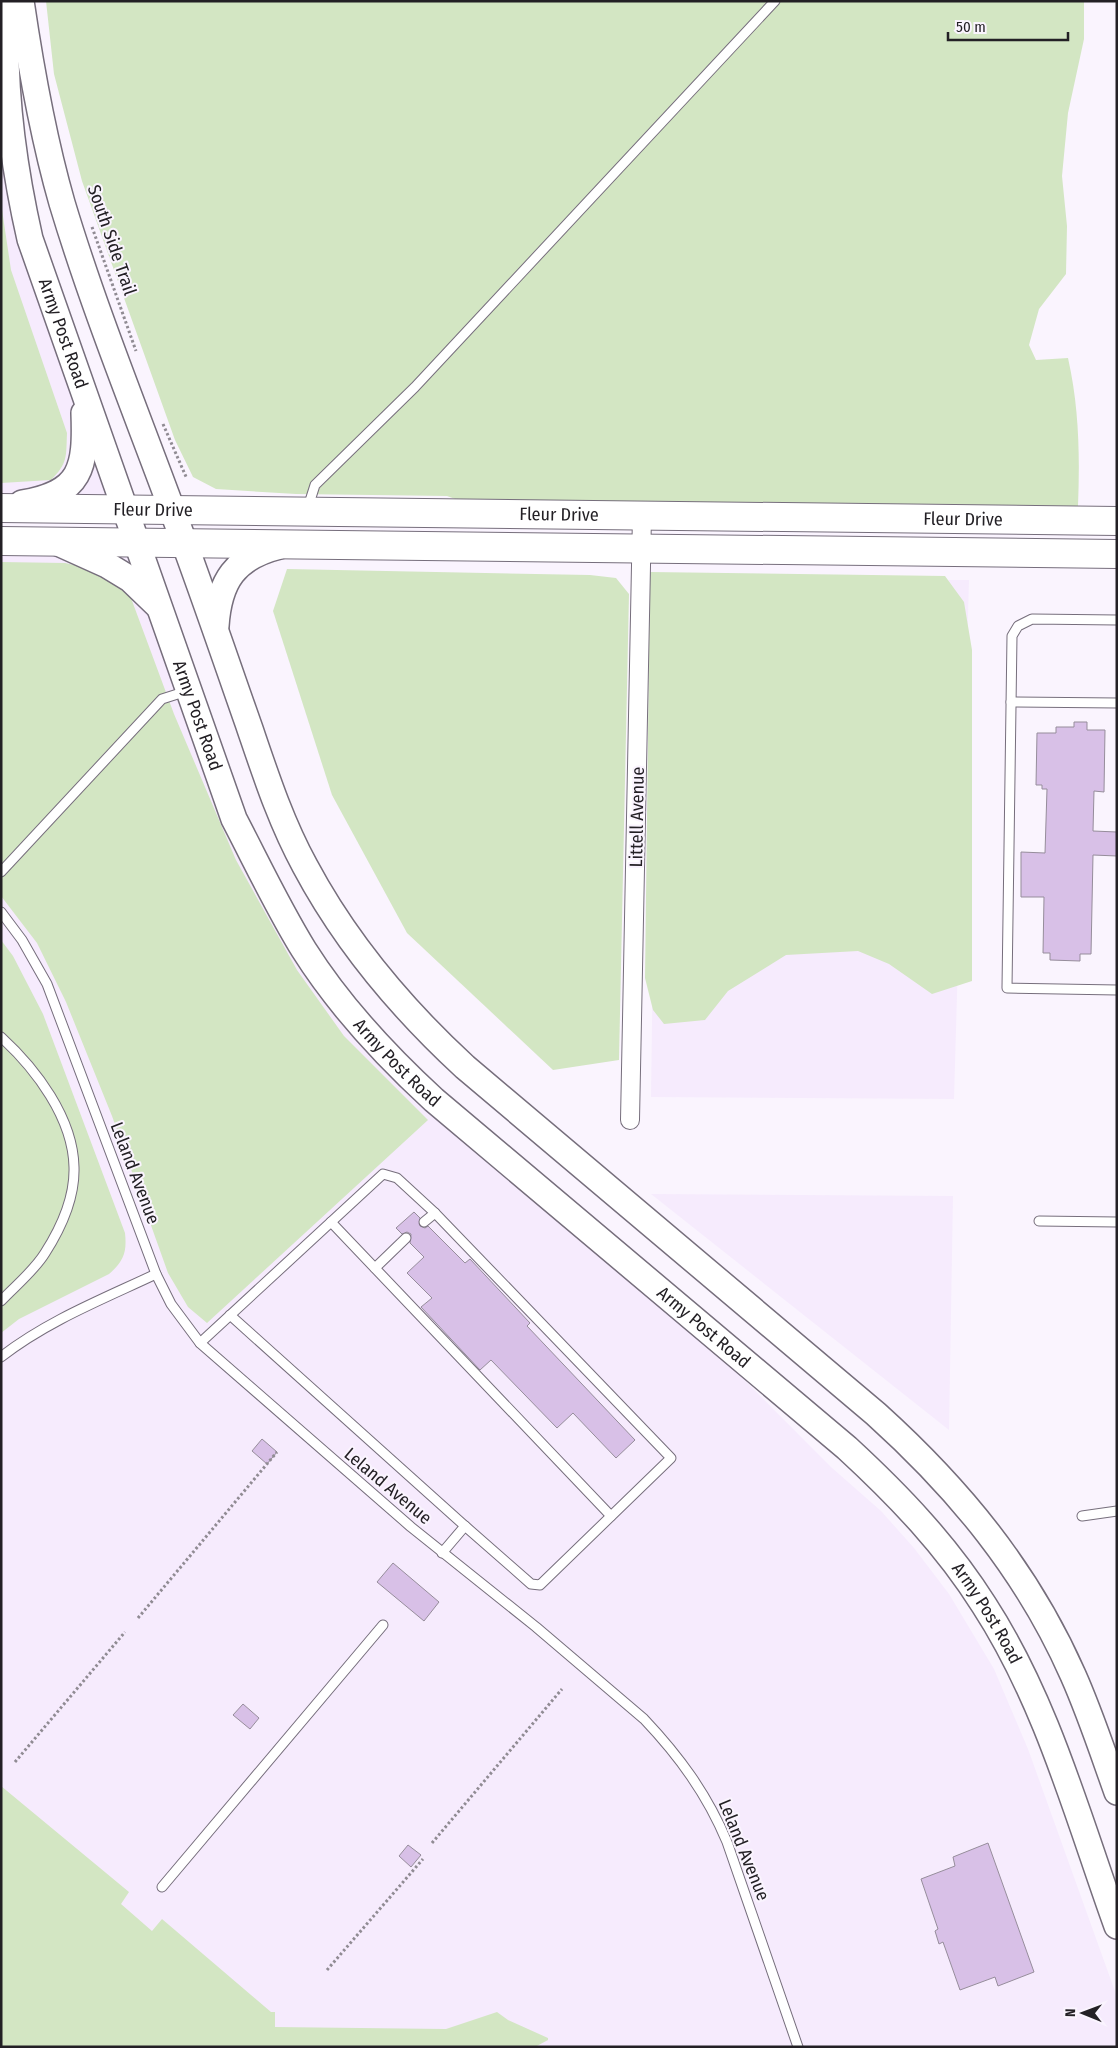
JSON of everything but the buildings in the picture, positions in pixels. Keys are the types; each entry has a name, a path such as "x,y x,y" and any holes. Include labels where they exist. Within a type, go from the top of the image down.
{"main road":[{"name":"Army Post Road","path":"6,1 6,83 18,187 30,239 234,819 280,909 304,951 333,992 364,1030 434,1100 847,1448 895,1492 956,1564 984,1605 1010,1649 1032,1695 1117,1926"},
{"path":"21,1 42,120 62,201 83,269 172,509 280,815 304,864 330,910 359,953 391,993 427,1032 465,1067 876,1414 922,1456 960,1497 1018,1574 1051,1630 1073,1675 1117,1792"},
{"path":"1,507 51,497 69,486 78,475 85,444 83,393"},
{"name":"Fleur Drive","path":"1,507 1117,521"},
{"name":"Fleur Drive","path":"1,541 643,550 1117,554"},
{"path":"56,542 108,565 130,579 161,609"},
{"path":"215,631 220,594 235,570 244,560 285,544"}],"street":[{"name":"Littell Avenue","path":"630,1120 643,550 642,515"}],"lane":[{"path":"307,510 315,485 415,387 775,1"},
{"path":"1117,620 1032,619 1018,626 1012,636 1007,988 1117,990"},
{"path":"1,872 162,699 189,690"},
{"path":"1012,702 1117,702"},
{"name":"Leland Avenue","path":"1,912 22,940 47,984 156,1274 171,1304 200,1343 305,1437 442,1553 536,1627 644,1719 682,1762 715,1814 727,1842 798,2047"},
{"path":"1,1037 17,1052 39,1079 60,1115 72,1149 74,1168 72,1191 66,1211 44,1254 1,1301"},
{"path":"200,1343 230,1315 383,1174 397,1178 435,1213 671,1458 540,1585 531,1584 230,1315"},
{"path":"424,1222 435,1213"},
{"path":"1039,1221 1117,1222"},
{"path":"331,1222 611,1516"},
{"path":"375,1268 406,1238"},
{"path":"1,1357 21,1341 59,1320 156,1274"},
{"path":"1082,1516 1117,1511"},
{"path":"442,1553 465,1526"},
{"path":"162,1887 383,1625"}],"path":[{"name":"South Side Trail","path":"90,219 137,355"},
{"path":"161,418 187,479"},
{"path":"138,1618 277,1452"},
{"path":"15,1762 125,1632"},
{"path":"432,1844 562,1689"},
{"path":"327,1970 423,1859"}],"shaded area":[{"path":"1,1 10,133 126,510 1,508"},
{"path":"1,541 138,543 234,819 333,992 632,1267 831,1467 881,1511 914,1548 949,1594 994,1669 1028,1749 1117,1997 1117,2047 1,2047"},
{"path":"658,580 969,580 954,1099 651,1097"},
{"path":"651,1194 953,1196 949,1430"}],"green space":[{"path":"46,1 1084,1 1084,39 1068,113 1062,176 1067,226 1066,274 1039,309 1029,345 1036,360 1068,358 1072,376 1078,431 1078,506 469,504 447,496 296,494 216,489 193,477 175,440 82,181 54,74"},
{"path":"1,203 11,270 67,433 65,459 61,469 51,480 1,483"},
{"path":"1,562 65,563 93,569 115,581 131,598 174,714 236,860 297,970 344,1036 428,1120 207,1323 188,1307 168,1273 112,1116 66,1002 37,943 1,896"},
{"path":"287,569 590,575 616,578 629,594 619,1060 553,1070 407,933 332,795 273,611"},
{"path":"650,572 945,576 964,602 972,650 972,981 932,994 889,964 858,951 786,955 728,991 705,1020 664,1024 653,1010 645,978"},
{"path":"1,940 13,956 43,1014 126,1240 125,1251 121,1260 109,1274 19,1319 1,1333"},
{"path":"1,1786 129,1892 121,1904 152,1931 162,1919 271,2012 275,2012 275,2027 446,2029 497,2012 508,2020 548,2038 548,2040 535,2047 1,2047"}]}
